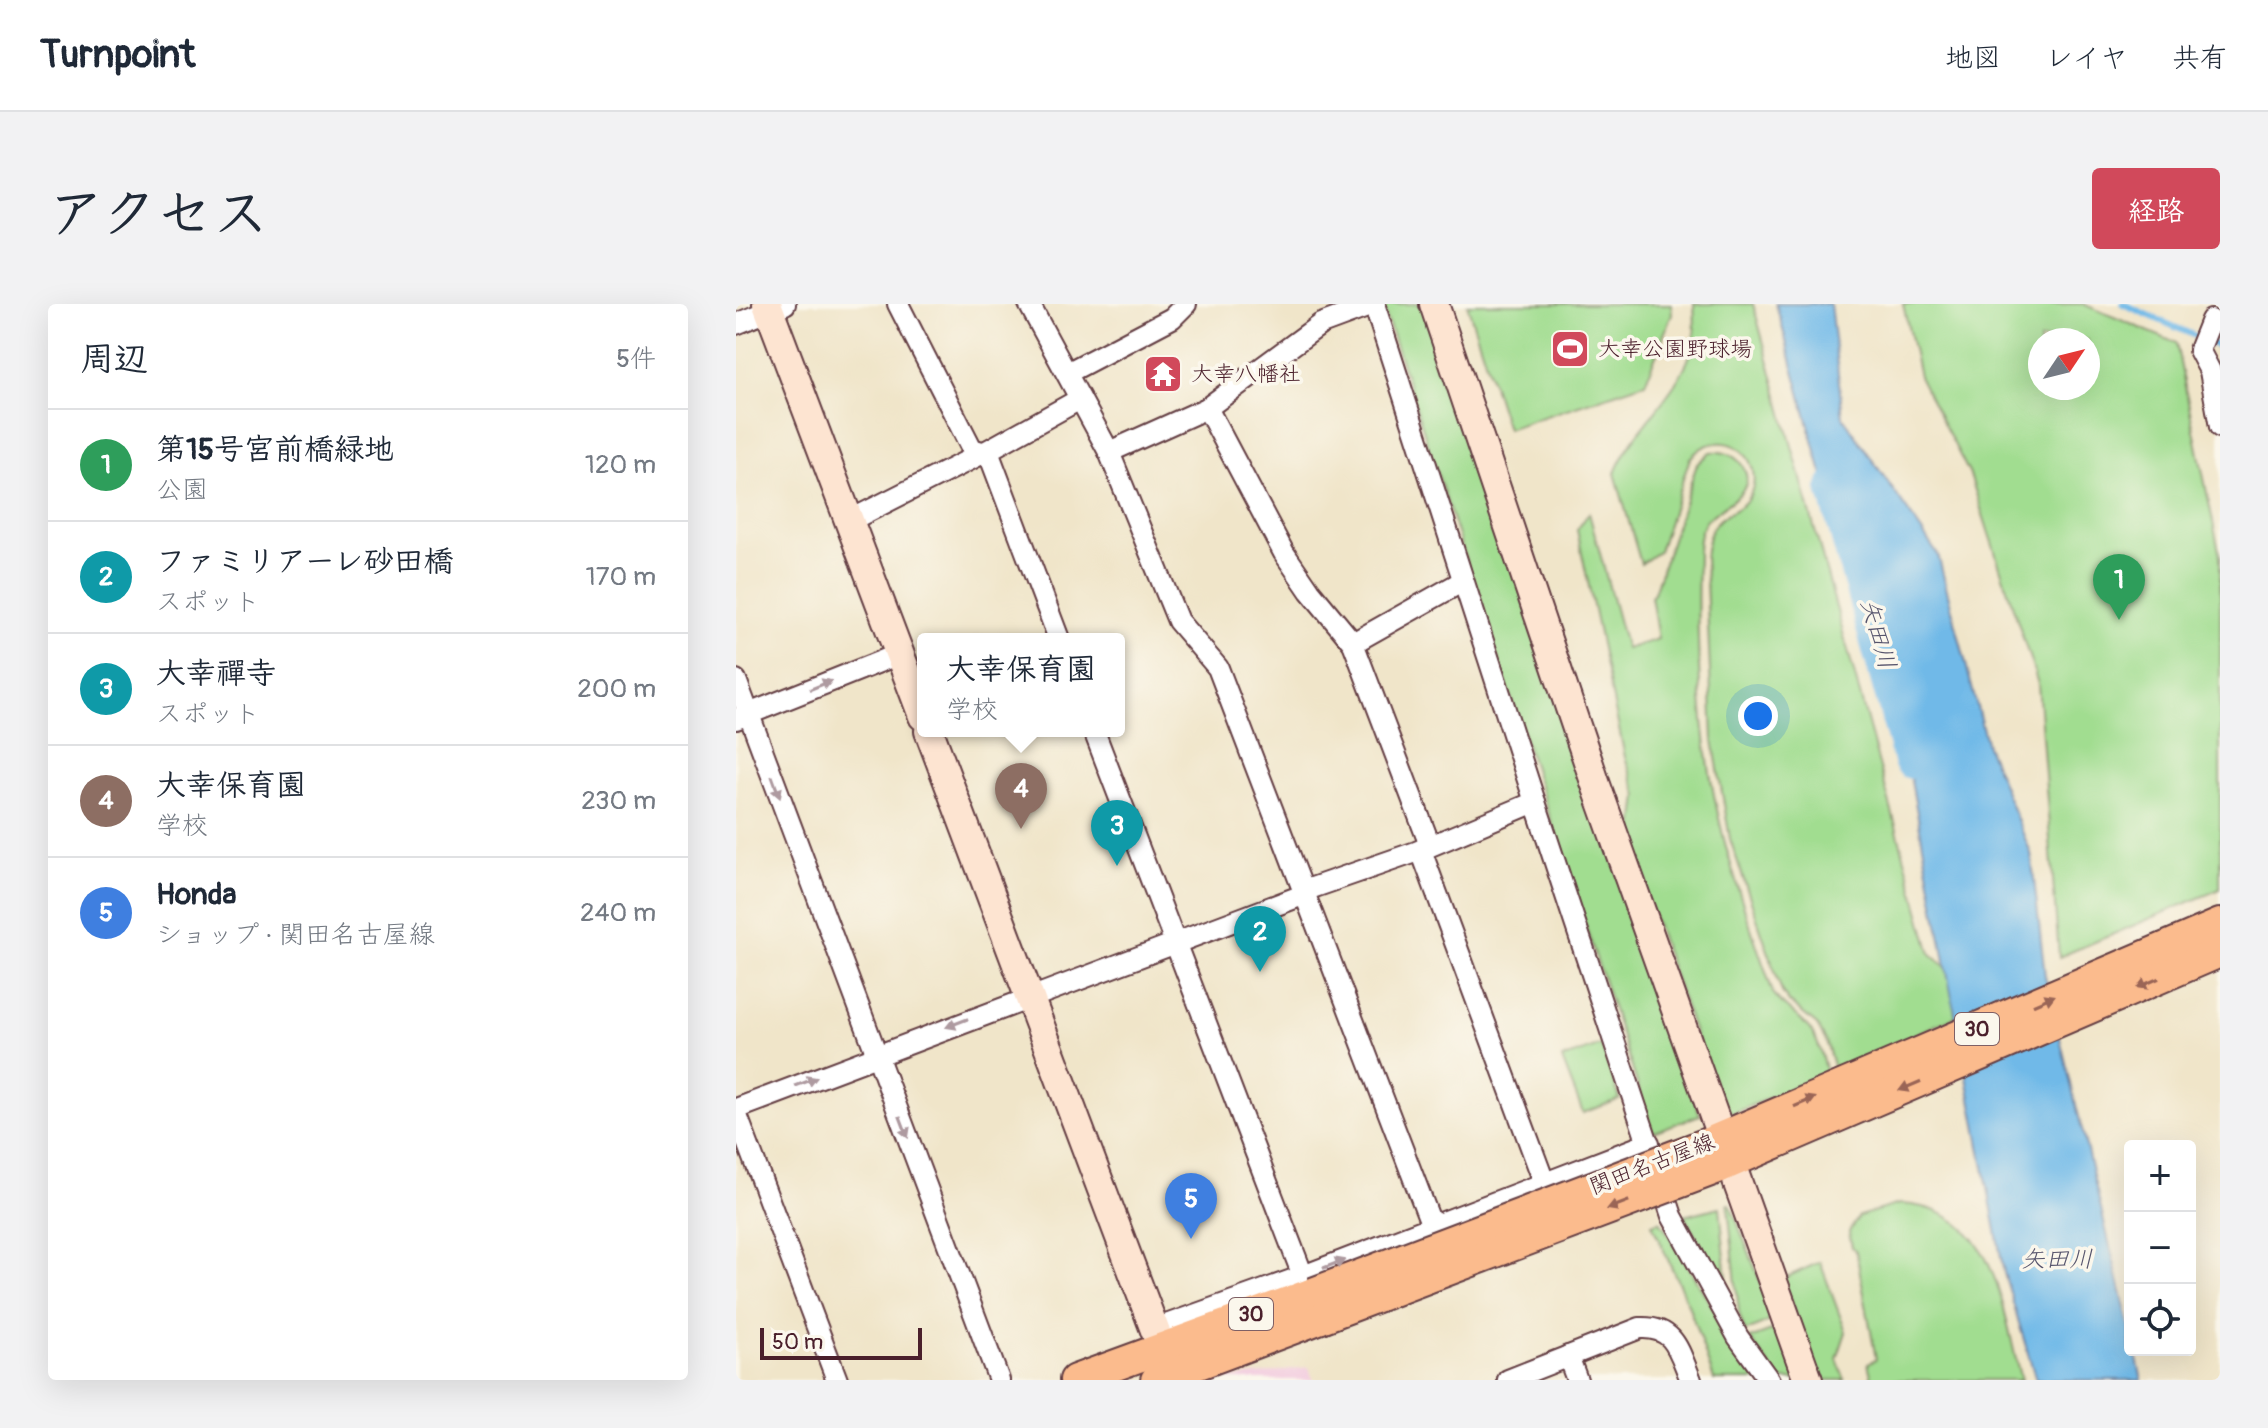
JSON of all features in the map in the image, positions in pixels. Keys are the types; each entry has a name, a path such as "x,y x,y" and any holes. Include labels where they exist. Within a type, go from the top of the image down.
{"main road":[{"name":"関田名古屋線","path":"1725,1151 2220,924"},
{"name":"関田名古屋線","path":"1075,1380 1161,1357 1312,1295 1725,1151 2220,952"}],"street":[{"path":"898,304 972,449 989,454 1057,633"},
{"path":"1029,304 1109,452 1178,621 1218,668 1432,1226"},
{"path":"1067,373 1172,318 1186,304"},
{"path":"1109,452 1207,408 1321,324 1374,304 1672,1216 1738,1337 1769,1380"},
{"path":"1434,304 1531,598 1808,1380"},
{"path":"736,324 774,306 849,521 917,700"},
{"path":"2213,318 2199,350 2215,369 2220,427"},
{"path":"849,521 983,453 1080,399"},
{"path":"1207,408 1284,553 1310,591 1353,643 1428,840 1423,856 1544,1182"},
{"path":"1353,643 1463,581"},
{"path":"742,716 899,654"},
{"path":"736,680 742,716 876,1054 999,1380"},
{"path":"931,737 1030,996 1161,1357 1312,1295 1432,1226 1649,1143"},
{"path":"1096,737 1312,1295"},
{"path":"837,1380 736,1111 876,1054 1303,895 1309,889 1424,848 1535,802"},
{"path":"1508,1380 1640,1328 1653,1327 1668,1334 1691,1380"},
{"path":"1568,1356 1577,1380"}],"shaded area":[{"path":"1309,1367 1313,1380 1226,1380 1228,1379"}],"green space":[{"path":"1382,304 1424,304 1700,1115 1653,1132"},
{"name":"大幸公園野球場","path":"1467,304 1671,304 1672,314 1645,383 1507,429"},
{"path":"1694,304 1753,304 1931,954 1946,967 1964,1013 1834,1069 1826,1041 1817,1025 1789,1002 1782,992 1730,839 1713,740 1705,557 1713,527 1743,505 1750,495 1754,476 1752,467 1742,452 1727,443 1709,445 1696,452 1690,458 1659,551 1641,564 1615,473 1632,442 1683,371 1693,342"},
{"path":"1903,304 2083,304 2176,343 2220,556 2220,889 2059,957 2038,684 1970,475 1919,376"},
{"path":"1710,452 1732,456 1742,465 1746,476 1746,484 1735,499 1704,524 1699,542 1700,675 1714,795 1733,870 1773,993 1814,1036 1826,1074 1724,1117 1631,854 1638,795 1625,757 1577,530 1589,513 1626,649 1658,639 1651,596 1697,464"},
{"path":"1601,1045 1620,1099 1583,1113 1562,1059"},
{"path":"1730,1204 1775,1319 1745,1332 1739,1313"},
{"path":"1899,1204 1932,1209 1957,1222 1975,1241 1989,1265 1999,1293 2021,1380 1872,1380 1868,1363 1876,1359 1856,1251 1849,1232 1859,1216"},
{"path":"1720,1207 1728,1290 1684,1216"},
{"path":"1660,1221 1757,1380 1714,1380 1688,1304 1652,1224"},
{"path":"1820,1262 1846,1332 1837,1359 1845,1380 1819,1380 1782,1279"},
{"path":"1779,1328 1797,1380 1780,1380 1750,1339"}],"water":[{"name":"矢田川","path":"1776,304 1830,304 1843,417 1938,555 1987,746 2031,853 2045,976 2124,1304 2124,1356 2136,1356 2142,1380 2036,1380 2004,1273 1877,601 1821,470"}],"waterway":[{"path":"2123,304 2220,347"},
{"name":"矢田川","path":"1836,488 1912,760"}],"place":[{"name":"大幸公園野球場","path":"1570,349"},
{"name":"大幸八幡社","path":"1163,374"},
{"name":"第15号宮前橋緑地","path":"2119,620"},
{"name":"大幸保育園","path":"1021,829"},
{"name":"大幸禪寺","path":"1117,866"},
{"name":"ファミリアーレ砂田橋","path":"1260,972"},
{"name":"Honda","path":"1191,1239"}]}
